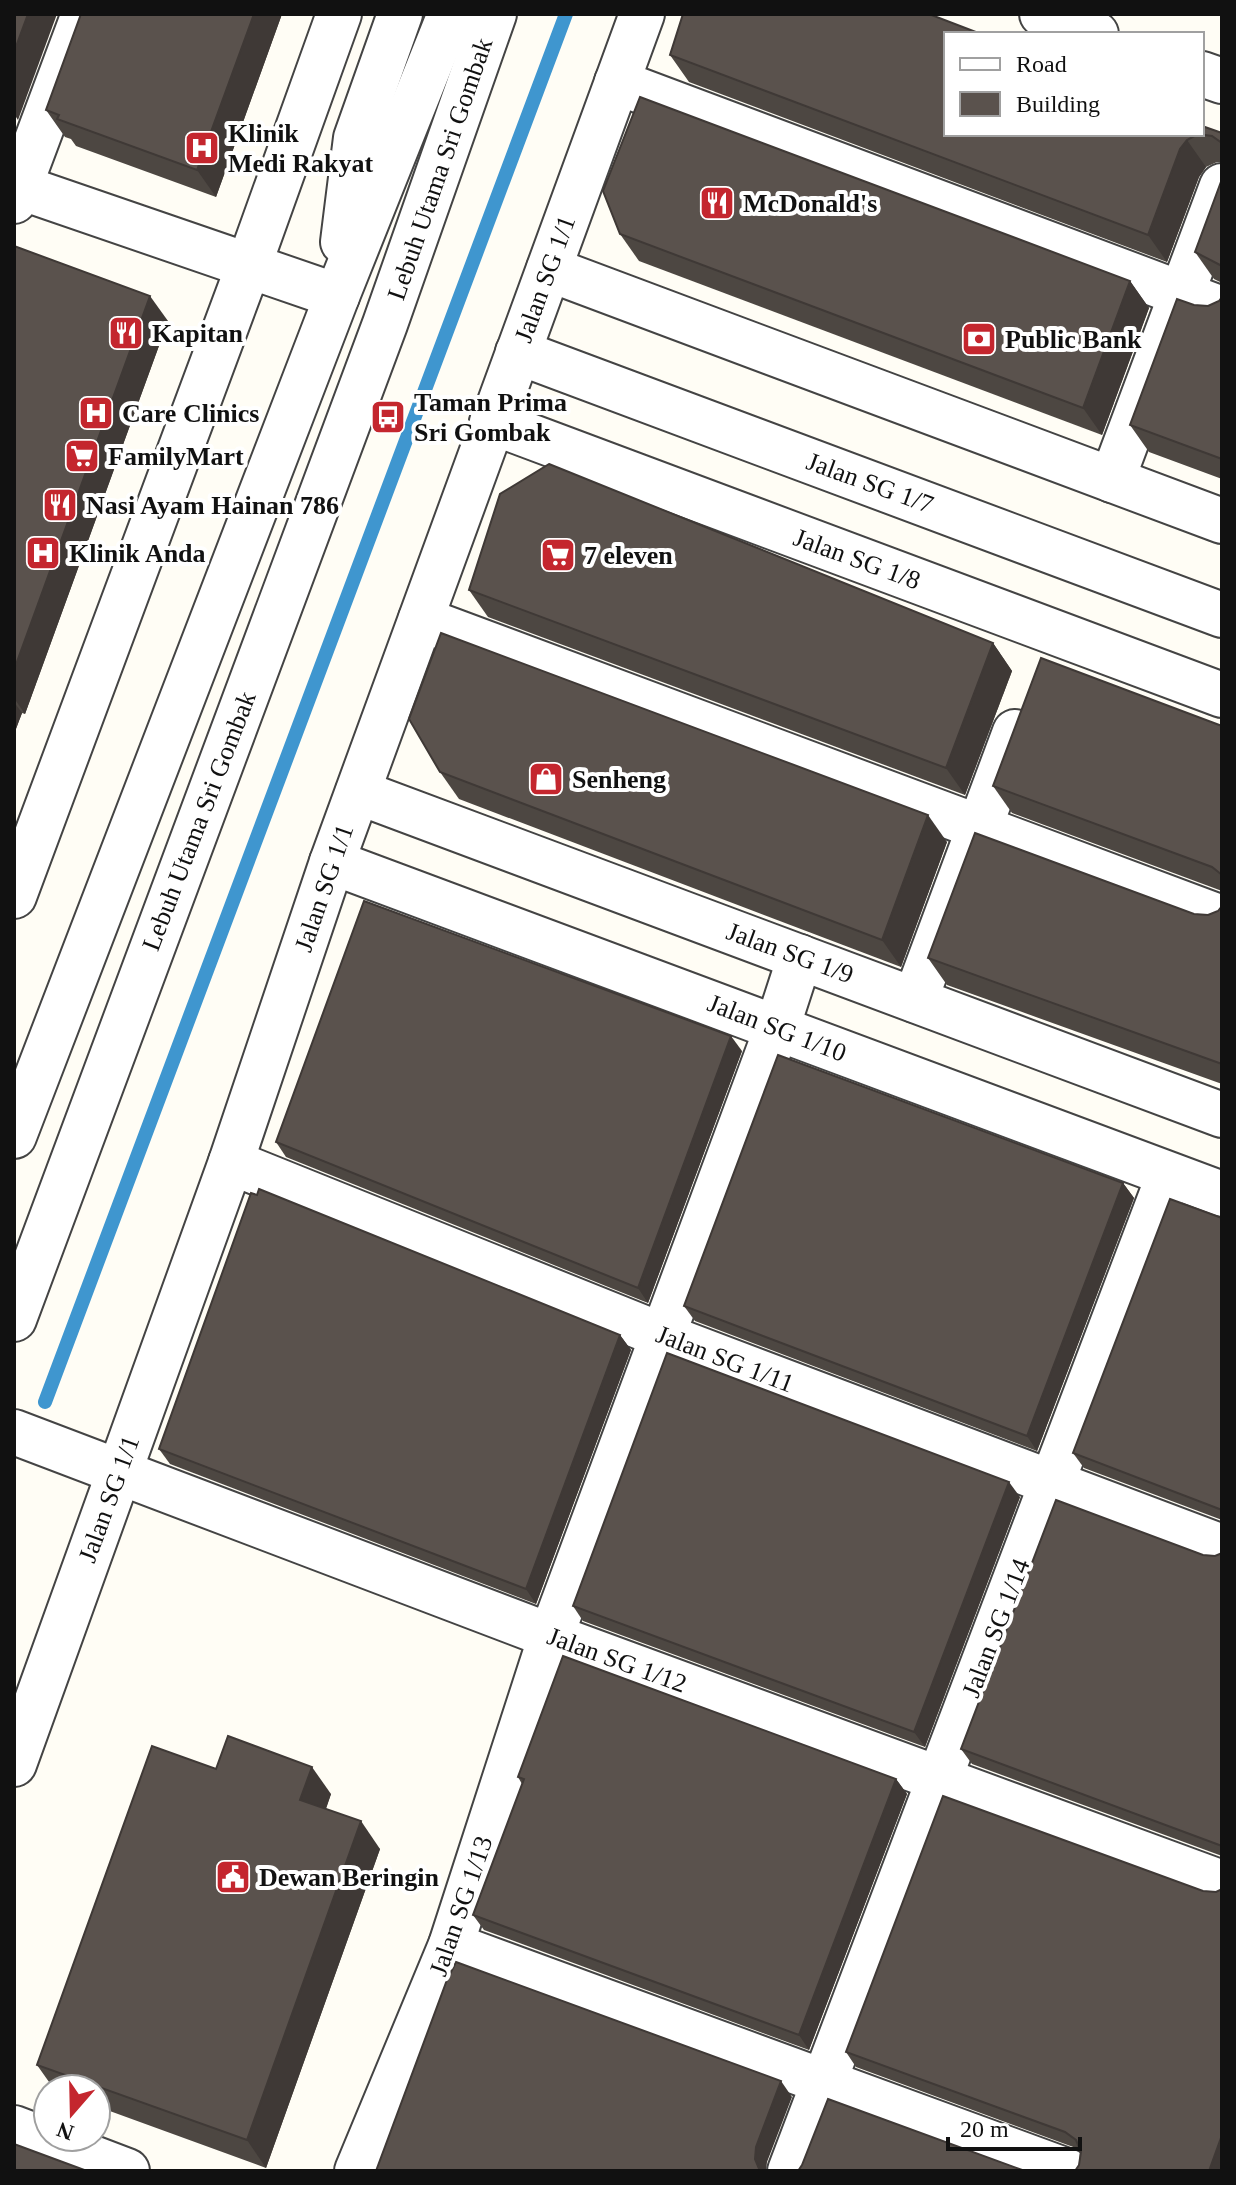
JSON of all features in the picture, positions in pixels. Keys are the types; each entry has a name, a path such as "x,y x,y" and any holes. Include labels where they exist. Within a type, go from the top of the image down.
{"street":[{"path":"84,14 16,191 337,296"},
{"path":"14,896 339,14"},
{"name":"Lebuh Utama Sri Gombak","path":"337,296 356,138 400,14"},
{"name":"Lebuh Utama Sri Gombak","path":"14,1136 337,296 450,14"},
{"name":"Lebuh Utama Sri Gombak","path":"14,1319 385,324 494,14"},
{"name":"Lebuh Utama Sri Gombak","path":"385,324 459,180 525,14"},
{"name":"Jalan SG 1/1","path":"14,1764 231,1162 332,862 642,14"},
{"path":"1042,14 1091,32"},
{"path":"617,82 1222,309"},
{"path":"1112,480 1222,186"},
{"path":"549,269 1222,521"},
{"name":"Jalan SG 1/7","path":"518,352 1222,615"},
{"name":"Jalan SG 1/8","path":"492,422 1222,695"},
{"path":"421,619 1222,918"},
{"path":"915,1000 1053,632"},
{"name":"Jalan SG 1/9","path":"358,792 1222,1115"},
{"name":"Jalan SG 1/10","path":"332,862 1222,1194"},
{"name":"Jalan SG 1/13","path":"357,2171 451,1945 551,1636 777,1028 800,957"},
{"name":"Jalan SG 1/11","path":"231,1162 661,1335 1222,1547"},
{"name":"Jalan SG 1/14","path":"790,2171 1169,1175"},
{"name":"Jalan SG 1/12","path":"14,1432 551,1636 1222,1883"},
{"path":"451,1945 1067,2171"},
{"path":"14,2128 127,2171"}],"building":[{"path":"14,14 28,14 14,52"},
{"path":"81,14 254,14 197,170 57,119 59,115 46,110"},
{"path":"683,14 929,14 976,32 944,32 944,136 1194,136 1180,149 1148,235 670,55"},
{"path":"640,97 1130,281 1083,408 620,234 603,191"},
{"path":"1204,127 1222,133 1222,143 1204,135"},
{"path":"1222,179 1222,266 1195,252"},
{"path":"14,246 150,296 14,670"},
{"path":"1222,297 1222,459 1130,425 1177,299 1208,306"},
{"path":"549,464 993,643 946,768 469,590 500,494"},
{"path":"441,633 928,815 882,940 440,772 409,719"},
{"path":"1041,658 1222,726 1222,875 1212,867 993,786"},
{"path":"975,833 1194,914 1208,915 1222,906 1222,1064 928,958"},
{"path":"364,901 731,1036 638,1288 276,1142"},
{"path":"778,1055 1123,1183 1027,1436 684,1306"},
{"path":"259,1189 620,1335 526,1589 159,1449 251,1193 257,1195"},
{"path":"1170,1199 1222,1218 1222,1510 1073,1453"},
{"path":"667,1353 1009,1482 914,1732 573,1606"},
{"path":"1056,1500 1203,1555 1222,1553 1222,1846 961,1749"},
{"path":"563,1656 896,1779 799,2035 473,1915 524,1779 518,1777"},
{"path":"228,1736 312,1767 300,1800 361,1821 247,2140 112,2092 112,2073 59,2073 37,2065 152,1746 216,1769"},
{"path":"943,1796 1203,1891 1222,1889 1222,2135 1209,2171 1075,2171 1081,2152 1076,2140 1065,2132 846,2052"},
{"path":"456,1962 781,2081 756,2147 755,2159 760,2171 376,2171"},
{"path":"828,2099 1025,2171 798,2171"},
{"path":"14,2144 87,2171 14,2171"}],"waterway":[{"path":"45,1402 566,14"}],"place":[{"name":"Klinik Medi Rakyat","path":"202,148"},
{"name":"McDonald's","path":"717,203"},
{"name":"Kapitan","path":"126,333"},
{"name":"Public Bank","path":"979,339"},
{"name":"Care Clinics","path":"96,413"},
{"name":"Taman Prima Sri Gombak","path":"388,417"},
{"name":"FamilyMart","path":"82,456"},
{"name":"Nasi Ayam Hainan 786","path":"60,505"},
{"name":"Klinik Anda","path":"43,553"},
{"name":"7 eleven","path":"558,555"},
{"name":"Senheng","path":"546,779"},
{"name":"Dewan Beringin","path":"233,1877"}]}
